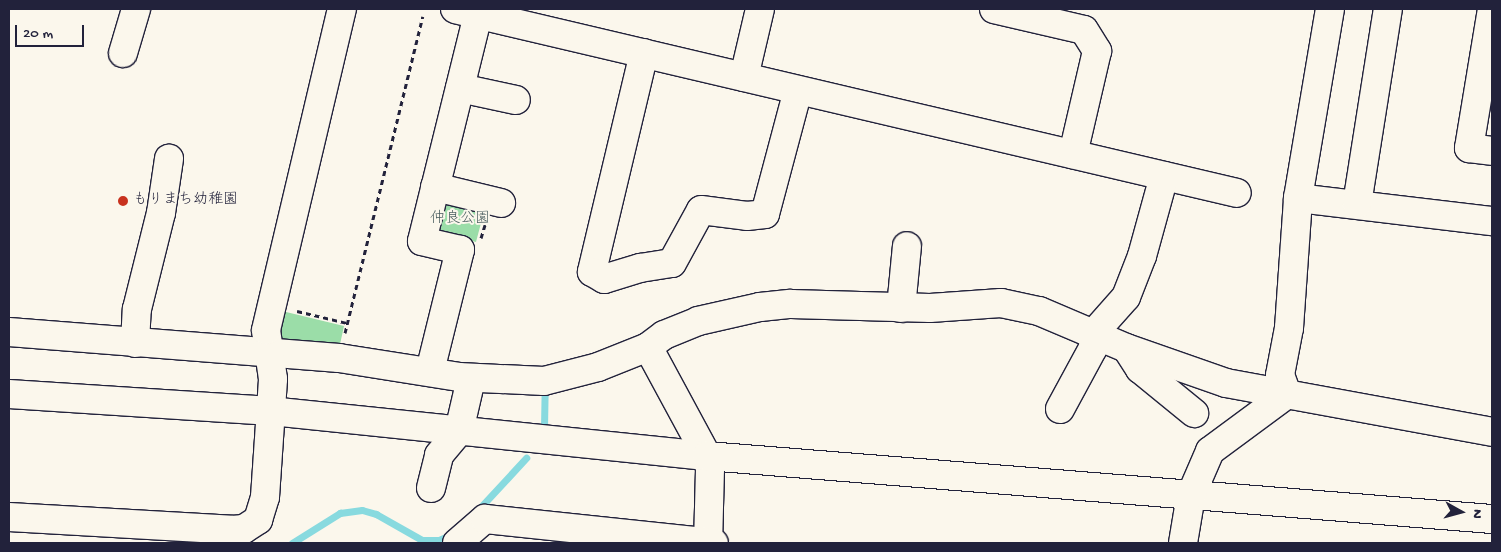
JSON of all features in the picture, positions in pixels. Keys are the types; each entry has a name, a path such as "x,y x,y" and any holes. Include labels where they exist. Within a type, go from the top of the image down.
{"street":[{"path":"123,53 136,9"},
{"path":"9,517 132,534 232,530 253,524 262,511 265,497 273,379 266,330 342,9"},
{"path":"744,77 760,9"},
{"path":"994,9 1072,18 1084,30 1097,51 1073,154"},
{"path":"1287,394 1280,375 1289,328 1298,198 1330,9"},
{"path":"1357,204 1388,9"},
{"path":"1492,9 1469,148 1492,151"},
{"path":"430,371 460,250 422,242 460,88 466,12 1237,193"},
{"path":"644,53 592,272 604,279 640,268 672,263 701,210 746,216 765,214 798,90"},
{"path":"460,88 516,100"},
{"path":"135,342 137,309 161,213 169,158"},
{"path":"1060,408 1093,348 1094,333 1126,298 1142,256 1164,176"},
{"path":"435,187 496,202"},
{"path":"1298,198 1492,221"},
{"path":"901,308 907,246"},
{"path":"9,332 269,354 340,358 471,379 544,381 598,367 648,347 664,335 698,321 760,307 791,304 901,308 1001,303 1039,311 1126,348 1226,383 1492,432"},
{"path":"648,347 707,456 710,469 708,543"},
{"path":"1126,348 1140,368 1194,413"},
{"path":"431,488 439,455 459,430 471,379"},
{"path":"9,394 271,411 707,456 1492,519"},
{"path":"1183,543 1191,495 1210,450 1287,394"},
{"path":"458,543 485,519 714,543"}],"path":[{"path":"340,358 347,323 424,16"},
{"path":"460,250 466,244 479,246 496,202"},
{"path":"272,304 347,323"}],"green space":[{"name":"仲良公園","path":"452,200 485,208 476,242 443,234 437,226 443,204"},
{"path":"282,311 344,326 339,349 283,342 278,328"}],"waterway":[{"path":"544,428 545,389"},
{"path":"476,512 526,458"},
{"path":"292,543 340,513 362,510 376,514 422,540 439,540 452,534"}],"place":[{"name":"もりまち幼稚園","path":"123,201"}]}
